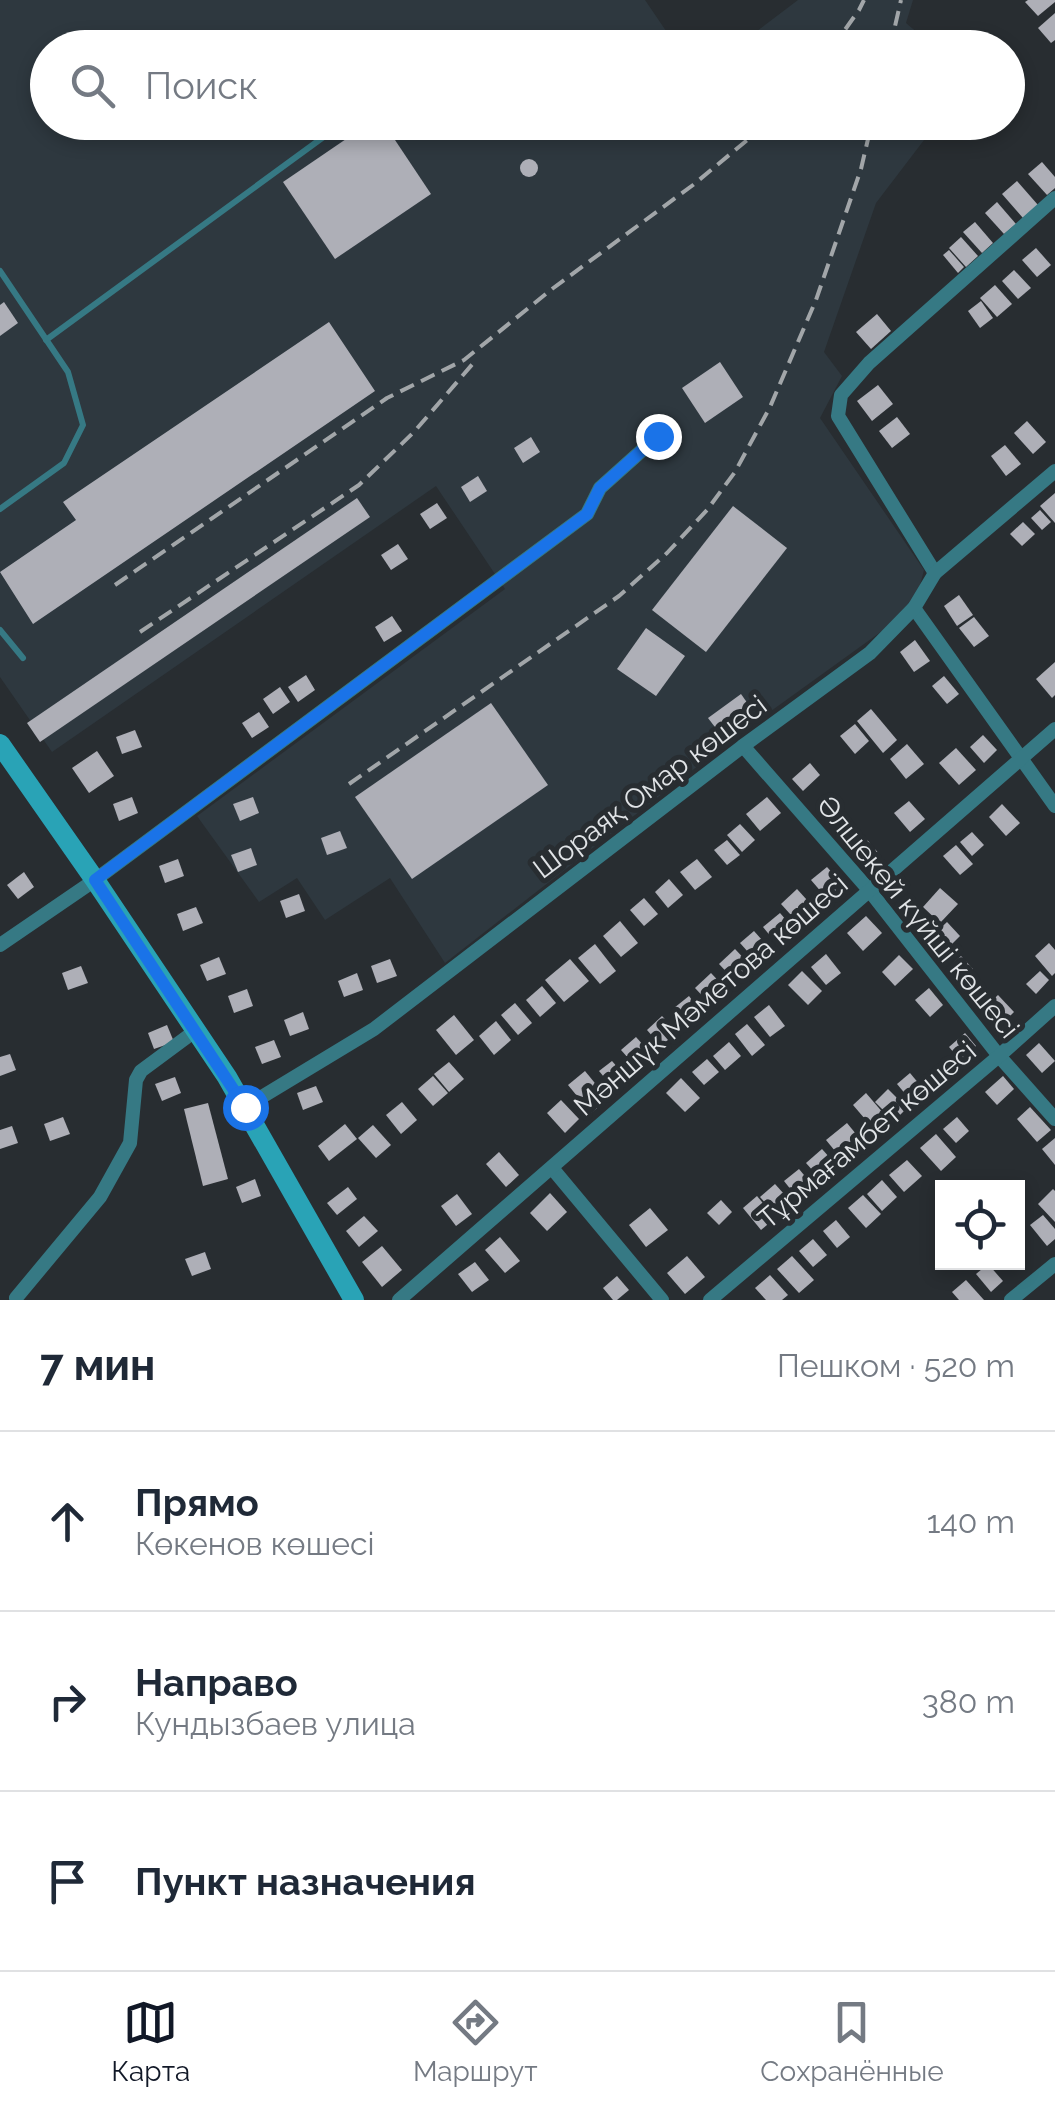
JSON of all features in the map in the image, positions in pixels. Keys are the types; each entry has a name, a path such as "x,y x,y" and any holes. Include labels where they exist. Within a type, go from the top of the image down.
{"street":[{"path":"935,573 838,416 841,395 870,362 1055,198"},
{"path":"0,945 95,880 587,514 600,488 658,436"},
{"name":"Шораяқ Омар көшесі","path":"245,1107 374,1029 870,653 914,608 935,573 1055,470"},
{"path":"914,608 1055,806"},
{"name":"Мәншүк Мәметова көшесі","path":"399,1300 1055,729"},
{"path":"0,744 245,1107 354,1300"},
{"name":"Әлшекей күйші көшесі","path":"743,746 869,890 1055,1119"},
{"name":"Тұрмағамбет көшесі","path":"710,1300 1055,1006"},
{"path":"16,1298 100,1198 130,1143 136,1080 141,1072 196,1031"},
{"path":"552,1168 662,1300"},
{"path":"1011,1300 1055,1264"}],"lane":[{"path":"46,340 319,140"},
{"path":"0,271 68,372 84,425 64,463 0,510"},
{"path":"0,630 23,658"}],"shaded area":[{"path":"0,0 645,0 665,30 30,30 30,140 924,140 876,203 824,352 842,376 820,418 924,570 914,608 735,737 445,963 390,878 325,920 297,878 259,902 197,816 505,589 436,486 52,752 0,677"},
{"path":"798,0 913,0 906,23 914,30 758,30"}],"building":[{"path":"1025,2 1055,2 1038,16"},
{"path":"1055,13 1055,40 1051,43 1038,28"},
{"path":"345,140 395,140 431,194 335,259 283,182"},
{"path":"529,159 536,161 536,175 529,177 522,175 520,168 522,161"},
{"path":"1042,162 1055,177 1055,188 1047,195 1028,174"},
{"path":"1017,181 1038,205 1023,218 1002,194"},
{"path":"997,202 1016,224 1004,234 985,213"},
{"path":"975,222 993,243 982,253 963,232"},
{"path":"961,237 978,256 966,267 949,248"},
{"path":"1036,248 1051,265 1037,277 1022,260"},
{"path":"949,250 964,267 958,273 943,255"},
{"path":"1014,270 1031,288 1018,299 1002,281"},
{"path":"995,285 1012,304 997,317 980,298"},
{"path":"981,301 993,318 980,328 968,311"},
{"path":"4,302 18,323 0,336 0,305"},
{"path":"877,314 891,331 871,349 856,332"},
{"path":"329,322 375,391 33,624 0,572 76,520 63,502"},
{"path":"720,362 743,397 705,423 682,388"},
{"path":"878,385 893,404 872,421 857,401"},
{"path":"897,417 910,434 892,448 879,431"},
{"path":"1027,421 1046,442 1033,454 1014,433"},
{"path":"531,437 540,452 523,463 514,448"},
{"path":"1005,445 1021,464 1006,476 991,456"},
{"path":"478,476 487,491 470,502 461,487"},
{"path":"1055,493 1055,523 1040,506"},
{"path":"357,498 370,517 40,742 27,723"},
{"path":"437,503 447,518 430,529 420,514"},
{"path":"733,506 787,548 706,652 652,610"},
{"path":"1040,510 1051,522 1042,530 1031,518"},
{"path":"1023,522 1035,534 1022,546 1010,534"},
{"path":"398,544 408,559 391,570 381,555"},
{"path":"959,595 973,615 957,626 944,606"},
{"path":"392,616 402,631 384,642 375,627"},
{"path":"974,617 989,636 974,647 959,628"},
{"path":"646,628 685,656 656,696 617,669"},
{"path":"915,640 930,661 914,672 900,652"},
{"path":"1055,662 1055,695 1052,698 1036,679"},
{"path":"306,675 315,690 298,702 288,687"},
{"path":"944,676 959,694 947,704 932,686"},
{"path":"280,687 290,702 273,714 263,699"},
{"path":"741,694 753,711 721,735 708,718"},
{"path":"491,703 548,785 412,879 355,797"},
{"path":"871,709 897,740 883,753 857,721"},
{"path":"259,712 269,727 252,738 242,723"},
{"path":"855,724 869,741 855,754 840,736"},
{"path":"135,730 142,747 122,754 116,737"},
{"path":"983,735 997,750 984,763 970,747"},
{"path":"907,744 924,764 906,779 890,759"},
{"path":"956,748 976,770 959,785 939,763"},
{"path":"97,751 114,776 89,793 72,768"},
{"path":"810,763 820,775 803,791 792,779"},
{"path":"132,797 138,813 119,821 113,804"},
{"path":"253,797 259,813 240,821 233,804"},
{"path":"767,797 781,813 760,831 746,814"},
{"path":"909,801 925,819 910,832 894,813"},
{"path":"1002,804 1020,823 1006,836 989,817"},
{"path":"740,824 755,840 742,852 727,835"},
{"path":"340,831 347,848 327,855 321,838"},
{"path":"972,832 984,845 972,856 960,842"},
{"path":"863,835 880,855 865,867 849,848"},
{"path":"727,840 740,855 727,865 714,850"},
{"path":"956,845 973,864 960,875 943,856"},
{"path":"251,848 257,865 238,872 231,855"},
{"path":"178,859 184,876 165,883 159,866"},
{"path":"697,859 712,877 695,890 680,872"},
{"path":"827,867 845,887 829,901 811,880"},
{"path":"24,872 34,887 18,899 7,885"},
{"path":"669,879 683,895 668,908 655,892"},
{"path":"940,888 958,904 940,923 923,907"},
{"path":"797,889 817,911 801,926 781,904"},
{"path":"299,894 305,911 286,918 280,901"},
{"path":"644,898 658,914 644,926 630,910"},
{"path":"196,907 203,923 183,931 177,914"},
{"path":"780,913 793,928 776,943 763,927"},
{"path":"866,916 882,933 863,951 847,933"},
{"path":"620,921 638,943 621,957 603,936"},
{"path":"947,922 960,936 941,955 927,941"},
{"path":"754,931 771,950 757,962 740,943"},
{"path":"1049,943 1055,950 1052,976 1035,956"},
{"path":"595,944 616,971 600,984 578,958"},
{"path":"735,949 751,966 735,981 719,964"},
{"path":"826,954 841,973 826,985 811,967"},
{"path":"899,955 913,969 895,986 882,972"},
{"path":"961,956 973,969 962,979 950,966"},
{"path":"219,957 226,974 207,981 200,965"},
{"path":"390,959 397,976 377,983 371,966"},
{"path":"570,959 589,981 564,1002 545,980"},
{"path":"81,966 88,983 68,990 62,973"},
{"path":"802,971 822,991 808,1005 788,985"},
{"path":"1040,971 1049,980 1036,994 1026,984"},
{"path":"357,973 363,990 344,997 338,981"},
{"path":"711,973 727,990 711,1005 695,988"},
{"path":"542,986 556,1003 540,1017 526,1000"},
{"path":"929,988 943,1005 930,1017 915,1000"},
{"path":"247,989 253,1006 234,1013 228,996"},
{"path":"998,995 1014,1012 1000,1026 984,1008"},
{"path":"689,996 701,1012 687,1024 674,1008"},
{"path":"515,1003 532,1023 518,1035 501,1015"},
{"path":"769,1005 785,1026 770,1037 754,1017"},
{"path":"303,1012 309,1029 290,1036 284,1020"},
{"path":"454,1015 474,1040 456,1055 436,1030"},
{"path":"662,1016 677,1032 661,1046 647,1030"},
{"path":"496,1021 511,1040 494,1055 479,1036"},
{"path":"747,1024 765,1045 752,1056 735,1034"},
{"path":"167,1025 174,1042 154,1049 148,1033"},
{"path":"965,1033 976,1046 960,1060 949,1047"},
{"path":"636,1037 652,1055 637,1068 621,1050"},
{"path":"274,1040 281,1057 262,1064 255,1047"},
{"path":"729,1042 741,1056 725,1070 713,1056"},
{"path":"1039,1043 1055,1061 1042,1073 1026,1055"},
{"path":"10,1054 16,1070 0,1076 0,1057"},
{"path":"707,1059 719,1072 704,1085 692,1072"},
{"path":"612,1061 627,1078 614,1089 599,1071"},
{"path":"449,1062 464,1079 449,1092 434,1074"},
{"path":"585,1071 608,1099 591,1113 568,1085"},
{"path":"910,1073 925,1091 912,1102 897,1084"},
{"path":"433,1076 448,1093 433,1106 418,1089"},
{"path":"1003,1076 1014,1089 997,1105 985,1092"},
{"path":"175,1077 181,1093 162,1101 155,1084"},
{"path":"681,1078 700,1098 685,1112 666,1093"},
{"path":"316,1086 323,1102 303,1110 297,1093"},
{"path":"888,1089 907,1108 894,1121 875,1102"},
{"path":"866,1093 890,1121 877,1133 853,1105"},
{"path":"561,1100 579,1119 565,1133 547,1113"},
{"path":"402,1102 417,1120 401,1134 386,1115"},
{"path":"208,1103 228,1179 203,1186 184,1109"},
{"path":"1030,1107 1051,1130 1037,1142 1017,1119"},
{"path":"63,1117 70,1134 50,1141 44,1124"},
{"path":"957,1117 969,1131 956,1143 943,1129"},
{"path":"847,1123 865,1145 844,1162 826,1140"},
{"path":"345,1124 357,1139 329,1161 318,1146"},
{"path":"373,1125 391,1145 376,1158 358,1138"},
{"path":"12,1126 18,1143 0,1149 0,1130"},
{"path":"936,1134 956,1157 941,1171 920,1148"},
{"path":"1055,1138 1055,1165 1042,1149"},
{"path":"822,1149 838,1167 822,1181 806,1163"},
{"path":"499,1152 519,1175 506,1187 486,1164"},
{"path":"907,1160 922,1176 904,1192 889,1175"},
{"path":"799,1169 814,1187 799,1200 784,1181"},
{"path":"255,1179 261,1196 242,1203 236,1187"},
{"path":"882,1180 897,1197 882,1211 867,1194"},
{"path":"775,1184 793,1204 778,1217 760,1197"},
{"path":"348,1187 357,1199 337,1215 327,1203"},
{"path":"1055,1191 1055,1222 1038,1204"},
{"path":"550,1193 567,1212 547,1231 530,1213"},
{"path":"457,1194 472,1214 456,1226 441,1206"},
{"path":"863,1195 881,1214 866,1228 848,1208"},
{"path":"757,1196 775,1218 761,1230 743,1208"},
{"path":"721,1200 732,1212 719,1225 707,1213"},
{"path":"650,1208 668,1230 646,1247 629,1225"},
{"path":"1043,1215 1055,1229 1055,1239 1047,1246 1030,1225"},
{"path":"364,1216 378,1231 359,1247 346,1231"},
{"path":"836,1220 850,1237 837,1248 823,1231"},
{"path":"500,1237 520,1261 505,1273 485,1250"},
{"path":"813,1239 827,1255 813,1267 799,1251"},
{"path":"382,1246 402,1270 382,1287 362,1262"},
{"path":"205,1252 211,1269 192,1276 185,1259"},
{"path":"687,1256 705,1277 685,1294 667,1273"},
{"path":"792,1256 814,1280 799,1293 777,1269"},
{"path":"475,1262 489,1280 472,1292 458,1274"},
{"path":"993,1270 1003,1281 991,1292 976,1274"},
{"path":"770,1275 788,1295 782,1300 766,1300 755,1288"},
{"path":"617,1276 629,1290 613,1300 603,1288"},
{"path":"966,1280 984,1300 959,1300 952,1292"}],"railway":[{"path":"845,30 864,0"},
{"path":"894,30 901,0"},
{"path":"115,585 387,398 464,360 747,140"},
{"path":"349,784 619,596 707,510 735,472 770,407 816,300 868,140"},
{"path":"140,632 359,485 414,432 476,360"}],"route":[{"path":"245,1107 95,880 587,514 600,488 658,436"}]}
